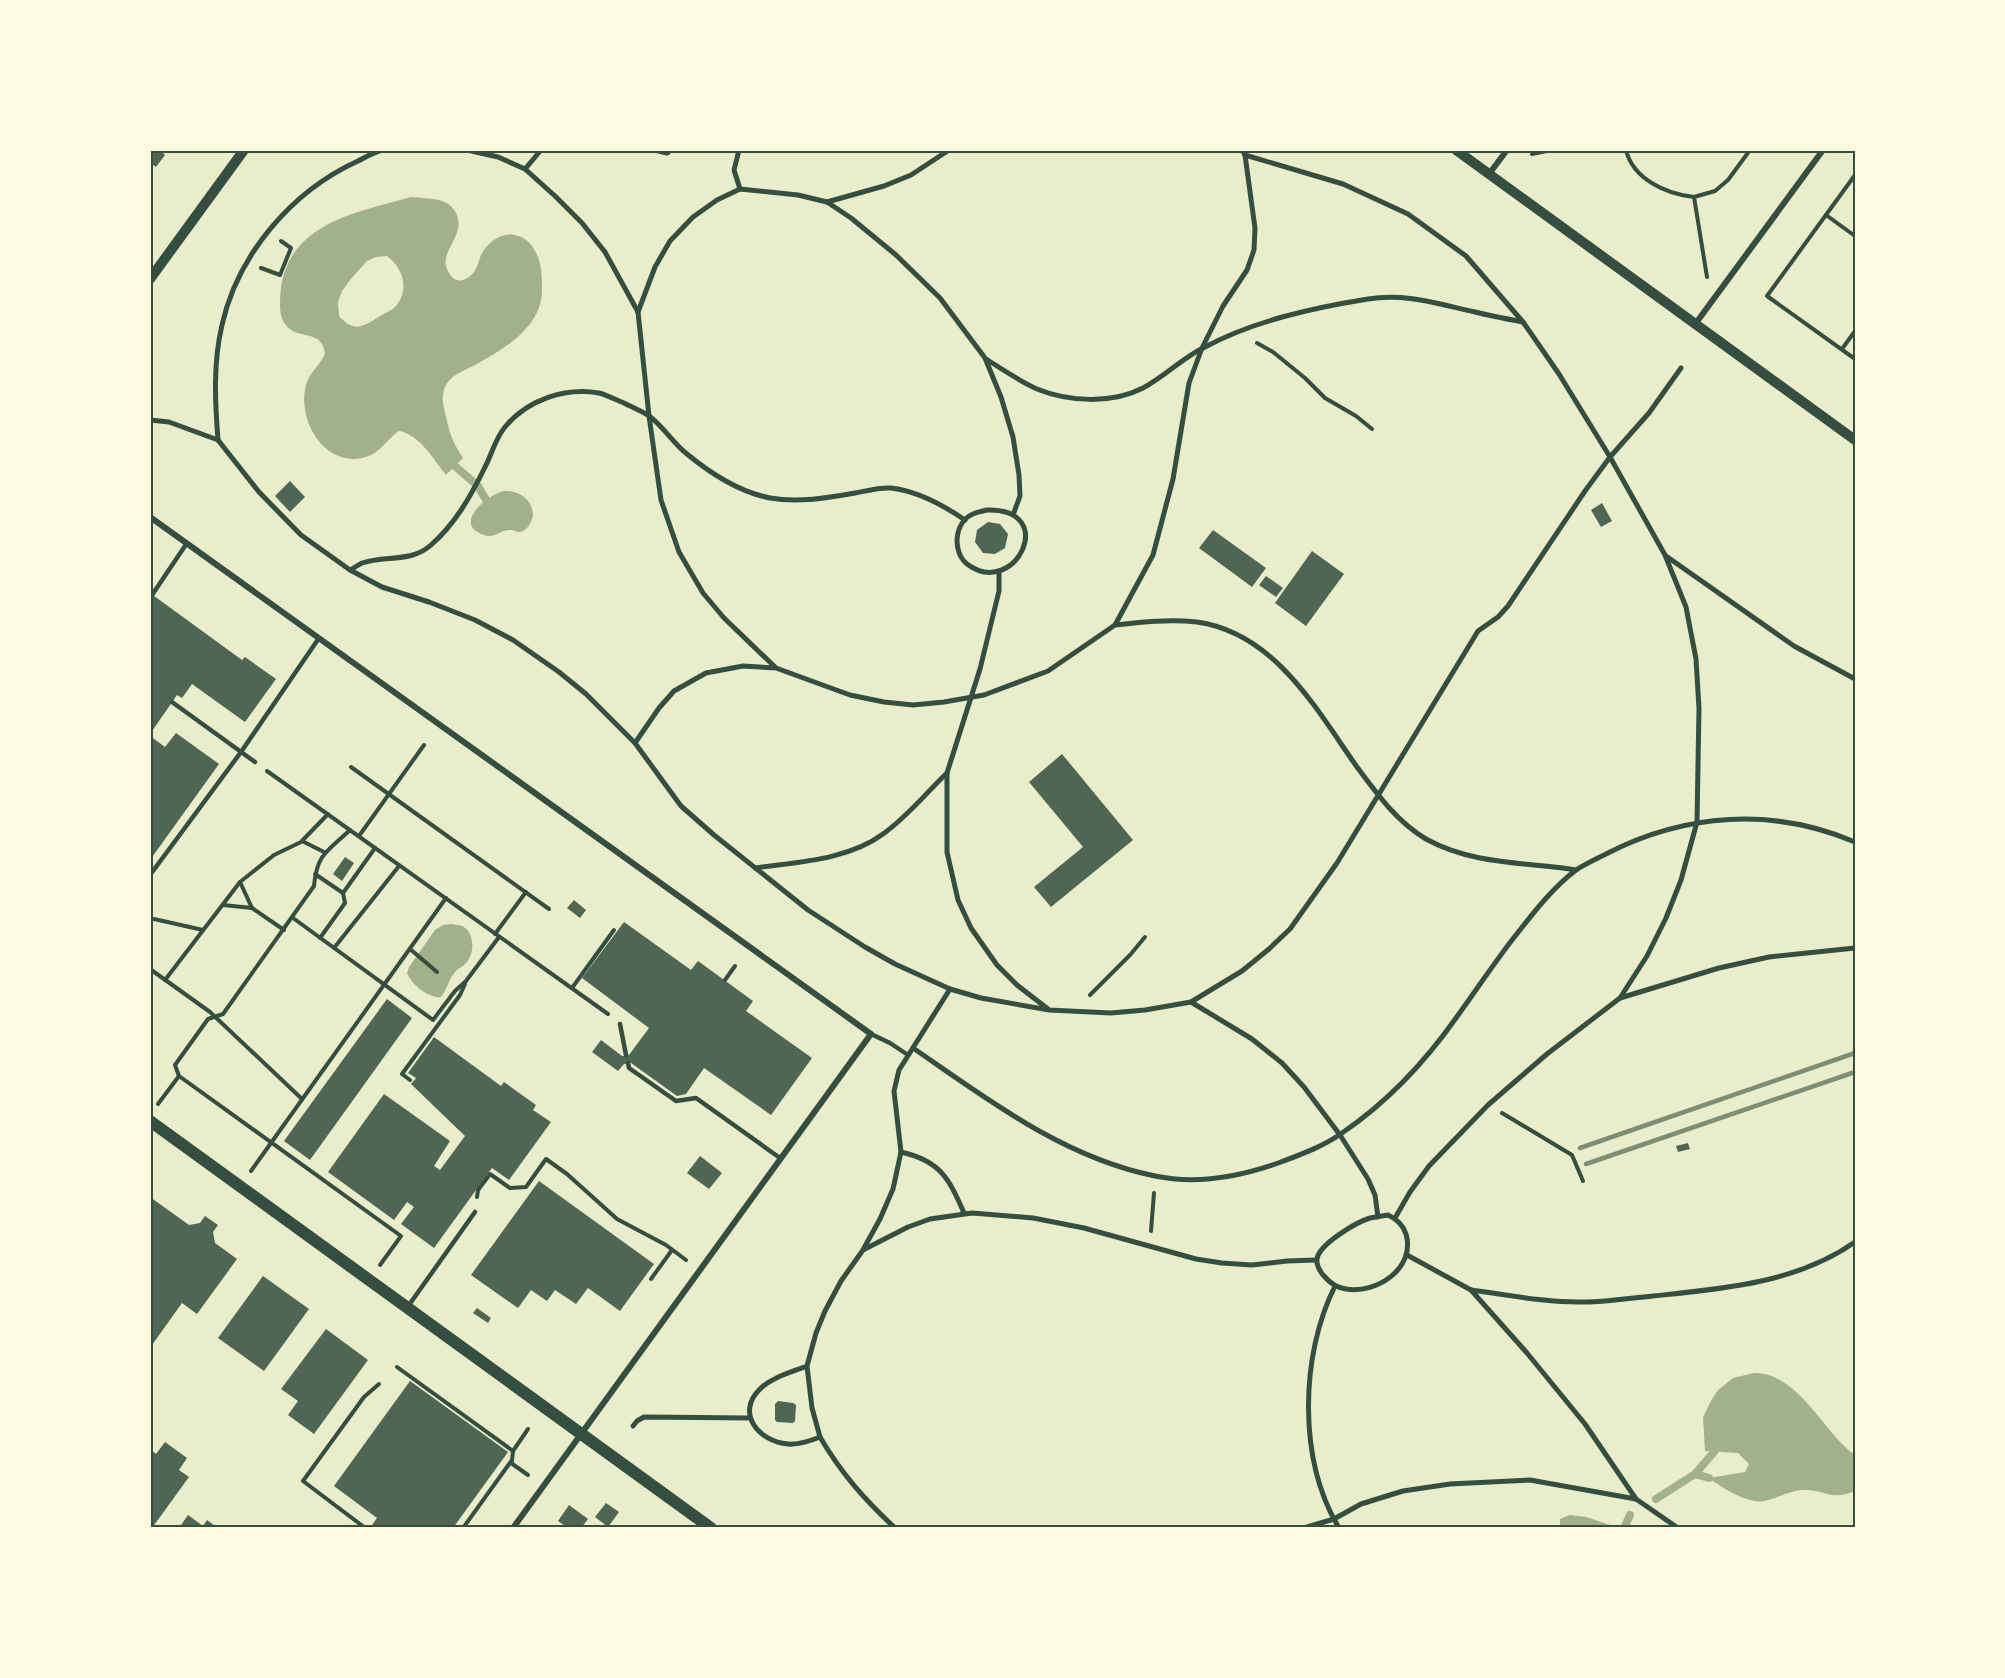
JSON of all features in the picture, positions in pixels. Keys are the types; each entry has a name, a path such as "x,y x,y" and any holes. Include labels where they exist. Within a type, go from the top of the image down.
{"main road":[{"path":"150,1120 711,1528"}],"street":[{"path":"150,279 244,150"},
{"path":"218,440 216,359 222,324 234,289 246,264 268,231 310,189 343,167 383,150"},
{"path":"467,150 498,157 525,169 582,223 606,252 638,312 661,500 679,552 702,593 724,618 776,668"},
{"path":"525,169 542,150"},
{"path":"654,150 667,153 671,150"},
{"path":"739,150 734,170 741,189"},
{"path":"826,202 884,186 911,175 949,150"},
{"path":"1456,150 1855,440"},
{"path":"1489,174 1507,150"},
{"path":"1696,323 1823,150"},
{"path":"635,743 659,708 686,683 706,673 743,666 776,668 850,695 914,705 984,695 1048,671 1115,625 1153,555 1173,478 1189,383 1202,348 1223,306 1247,270 1254,250 1255,228 1244,152 1343,184 1408,214 1466,256 1524,322 1610,457 1665,555 1686,607 1696,659 1699,708 1696,822 1682,880 1647,956 1620,998 1547,1054 1488,1105 1429,1166 1395,1218"},
{"path":"638,312 655,267 670,241 693,217 717,201 741,189 798,195 826,202 851,218 896,255 940,298 985,358 1001,397 1013,436 1020,496 1013,514"},
{"path":"985,358 1038,389 1072,398 1105,399 1127,395 1144,387 1202,348 1238,332 1274,320 1370,299 1410,297 1524,322"},
{"path":"150,420 169,422 218,440 259,492 301,535 350,570 382,587 475,620 513,640 559,672 586,694 635,743 681,806 808,910 865,947 950,990 1049,1010 1111,1012 1191,1002 1242,971 1269,950 1290,929 1337,863 1379,797 1478,631 1498,617 1508,606 1585,491 1610,457 1649,413 1681,368"},
{"path":"350,570 363,563 414,556 429,547 446,531 460,512 485,467 496,440 506,426 532,405 552,395 571,392 600,393 649,416 686,454 747,492 769,498 790,500 820,499 889,488 911,492 945,506 965,520"},
{"path":"987,510 1002,510 1013,514 1023,525 1026,538 1023,551 1012,565 999,572 973,568 961,559 957,545 958,532 965,520 973,514 987,510"},
{"path":"150,517 871,1034 513,1528"},
{"path":"1665,555 1794,646 1855,679"},
{"path":"999,572 999,591 980,669 947,773 947,852 958,900 971,928 997,965 1049,1010"},
{"path":"1115,625 1158,620 1198,622 1247,639 1267,653 1297,683 1379,797 1396,816 1424,838 1453,852 1480,860 1576,870"},
{"path":"755,868 832,856 858,848 883,835 947,773"},
{"path":"913,1047 992,1102 1053,1138 1106,1162 1155,1176 1201,1181 1251,1173 1308,1152 1340,1135 1384,1100 1456,1020 1494,963 1541,904 1576,870 1629,842 1696,822 1751,818 1801,824 1835,834 1855,843"},
{"path":"1620,998 1719,968 1769,957 1855,948"},
{"path":"895,1528 851,1484 820,1437 812,1408 807,1366 825,1311 863,1250 893,1189 901,1152 894,1091 898,1070 950,990"},
{"path":"1191,1002 1252,1039 1282,1063 1304,1087 1340,1135 1368,1179 1375,1195 1378,1217"},
{"path":"901,1152 918,1156 941,1171 950,1182 964,1213"},
{"path":"863,1250 908,1227 964,1213 1033,1218 1084,1228 1196,1259 1222,1263 1252,1264 1316,1260"},
{"path":"1388,1215 1395,1218 1404,1229 1408,1243 1407,1255 1384,1282 1373,1287 1346,1289 1335,1286 1319,1270 1316,1260 1319,1253 1337,1236 1370,1218 1388,1215"},
{"path":"1471,1290 1527,1298 1585,1302 1722,1290 1770,1280 1820,1262 1855,1242"},
{"path":"1407,1255 1471,1290 1527,1353 1585,1424 1636,1499 1678,1528"},
{"path":"1335,1286 1327,1302 1311,1356 1308,1395 1314,1467 1339,1528"},
{"path":"807,1366 782,1376 760,1389 750,1404 749,1418 768,1439 788,1444 806,1442 820,1437"},
{"path":"633,1426 640,1418 749,1418"},
{"path":"1304,1528 1334,1520 1361,1504 1403,1491 1450,1484 1530,1480 1636,1499"}],"lane":[{"path":"152,595 188,543"},
{"path":"150,875 241,752 319,638"},
{"path":"172,702 255,762"},
{"path":"620,1024 626,1055"},
{"path":"871,1034 908,1055"},
{"path":"628,1063 629,1068 676,1101 696,1098 780,1158"},
{"path":"407,1307 475,1212"}],"path":[{"path":"1532,154 1552,150"},
{"path":"1626,150 1632,165 1659,188 1680,196 1694,197 1715,191 1728,180 1750,150"},
{"path":"1855,175 1767,296 1855,358"},
{"path":"1694,197 1707,281"},
{"path":"1826,215 1855,236"},
{"path":"274,273 280,275 291,248 287,244"},
{"path":"1842,349 1855,331"},
{"path":"1238,332 1273,352 1325,398 1356,416 1372,429"},
{"path":"359,836 424,745"},
{"path":"255,762 620,1024"},
{"path":"351,767 549,909"},
{"path":"165,980 240,882 274,855 302,841 328,814"},
{"path":"350,830 324,852 315,874 314,886 223,1014 208,1019 175,1065 178,1076 401,1236 369,1280"},
{"path":"302,841 324,852"},
{"path":"343,893 375,848"},
{"path":"334,948 399,866"},
{"path":"315,874 343,893 345,903 320,938"},
{"path":"240,882 252,908"},
{"path":"410,1080 402,1074 460,995 466,981 526,892"},
{"path":"241,1186 446,898"},
{"path":"222,905 252,908 284,930"},
{"path":"293,918 433,1020 455,991 466,981"},
{"path":"154,919 203,930"},
{"path":"572,988 614,930"},
{"path":"1070,1011 1113,973 1145,936"},
{"path":"411,950 437,972"},
{"path":"724,980 735,966"},
{"path":"150,969 215,1017 302,1099"},
{"path":"157,1106 178,1076"},
{"path":"1488,1105 1572,1155 1583,1181"},
{"path":"475,1212 478,1190 490,1173 510,1188 526,1187 546,1159 567,1174 617,1219 686,1260"},
{"path":"1150,1246 1155,1176"},
{"path":"651,1279 672,1250"},
{"path":"397,1367 513,1451"},
{"path":"363,1528 303,1481 364,1398 379,1384"},
{"path":"528,1430 513,1451 511,1463 528,1476"},
{"path":"463,1528 512,1460"}],"shaded area":[{"path":"411,197 445,202 456,213 458,229 446,258 449,273 455,279 465,279 471,275 487,246 504,235 518,236 527,240 535,251 542,275 540,304 528,326 509,344 457,374 446,385 443,400 447,423 454,443 463,458 446,475 419,442 399,431 378,451 362,458 348,459 336,455 325,447 309,425 304,398 307,381 325,354 323,346 314,337 290,329 281,316 281,288 287,266 298,248 312,234 349,215","holes":["387,256 401,273 404,286 396,306 364,325 349,325 339,316 338,302 342,291 367,261"]},
{"path":"503,491 513,492 527,499 533,514 529,525 520,532 507,530 491,536 475,530 471,524 471,518 475,511 488,498"},
{"path":"443,925 462,926 469,933 472,943 471,954 466,963 453,975 441,997 431,996 412,982 407,973 435,930"},
{"path":"1754,1373 1784,1382 1809,1405 1843,1445 1855,1455 1855,1491 1834,1495 1800,1490 1769,1500 1758,1501 1735,1494 1709,1478 1745,1472 1749,1464 1738,1453 1705,1451 1703,1417 1718,1390 1733,1378"},
{"path":"1570,1515 1586,1517 1619,1528 1560,1528 1560,1519"}],"building":[{"path":"150,150 165,150 163,153 165,155 156,167 153,165 150,169"},
{"path":"290,481 305,497 290,512 275,496"},
{"path":"1602,503 1612,521 1601,527 1591,510"},
{"path":"988,522 1000,524 1008,534 1005,548 995,554 983,553 975,542 977,530"},
{"path":"1213,530 1266,568 1252,587 1199,548"},
{"path":"1312,551 1344,574 1306,626 1275,603"},
{"path":"1266,576 1283,588 1276,597 1259,585"},
{"path":"150,593 242,660 245,657 276,679 245,722 192,684 182,698 177,695 150,734"},
{"path":"176,733 219,764 150,860 150,736 165,747"},
{"path":"1062,754 1133,840 1051,907 1034,887 1083,847 1029,782"},
{"path":"345,857 354,863 342,881 333,874"},
{"path":"574,900 586,910 580,918 567,908"},
{"path":"624,922 691,970 698,961 753,1001 746,1011 812,1058 771,1115 704,1068 686,1094 677,1096 631,1063 624,1064 618,1071 592,1052 601,1040 622,1056 629,1055 649,1028 582,978"},
{"path":"387,999 412,1018 310,1160 284,1141"},
{"path":"434,1037 501,1086 504,1082 536,1105 533,1110 551,1122 509,1180 492,1168 434,1248 401,1224 414,1207 407,1202 394,1220 328,1172 384,1094 450,1141 434,1166 440,1170 465,1136 411,1084 416,1078 408,1073"},
{"path":"1688,1143 1690,1149 1678,1152 1676,1146"},
{"path":"700,1156 722,1173 709,1189 687,1173"},
{"path":"539,1181 654,1264 620,1311 588,1288 576,1304 555,1290 547,1301 531,1290 518,1308 471,1275"},
{"path":"150,1197 189,1225 200,1223 205,1216 218,1225 213,1232 215,1243 237,1259 197,1314 182,1303 152,1345 150,1344"},
{"path":"263,1276 309,1309 264,1371 218,1338"},
{"path":"477,1308 491,1318 488,1323 473,1313"},
{"path":"326,1329 368,1360 314,1434 288,1415 298,1401 281,1389"},
{"path":"410,1381 508,1452 453,1528 370,1528 377,1518 334,1486"},
{"path":"778,1401 796,1405 793,1423 775,1420 775,1404"},
{"path":"165,1442 187,1458 179,1470 189,1477 150,1528 150,1449 156,1454"},
{"path":"606,1503 619,1512 608,1527 595,1517"},
{"path":"569,1505 588,1519 581,1528 568,1528 558,1521"},
{"path":"188,1515 203,1526 207,1520 218,1528 179,1528"}],"waterway":[{"path":"456,467 478,486 486,500"},
{"path":"1695,1474 1714,1452"},
{"path":"1656,1499 1695,1474 1709,1478"},
{"path":"1624,1528 1630,1515"}],"railway":[{"path":"1580,1148 1855,1053"},
{"path":"1586,1164 1855,1072"}]}
